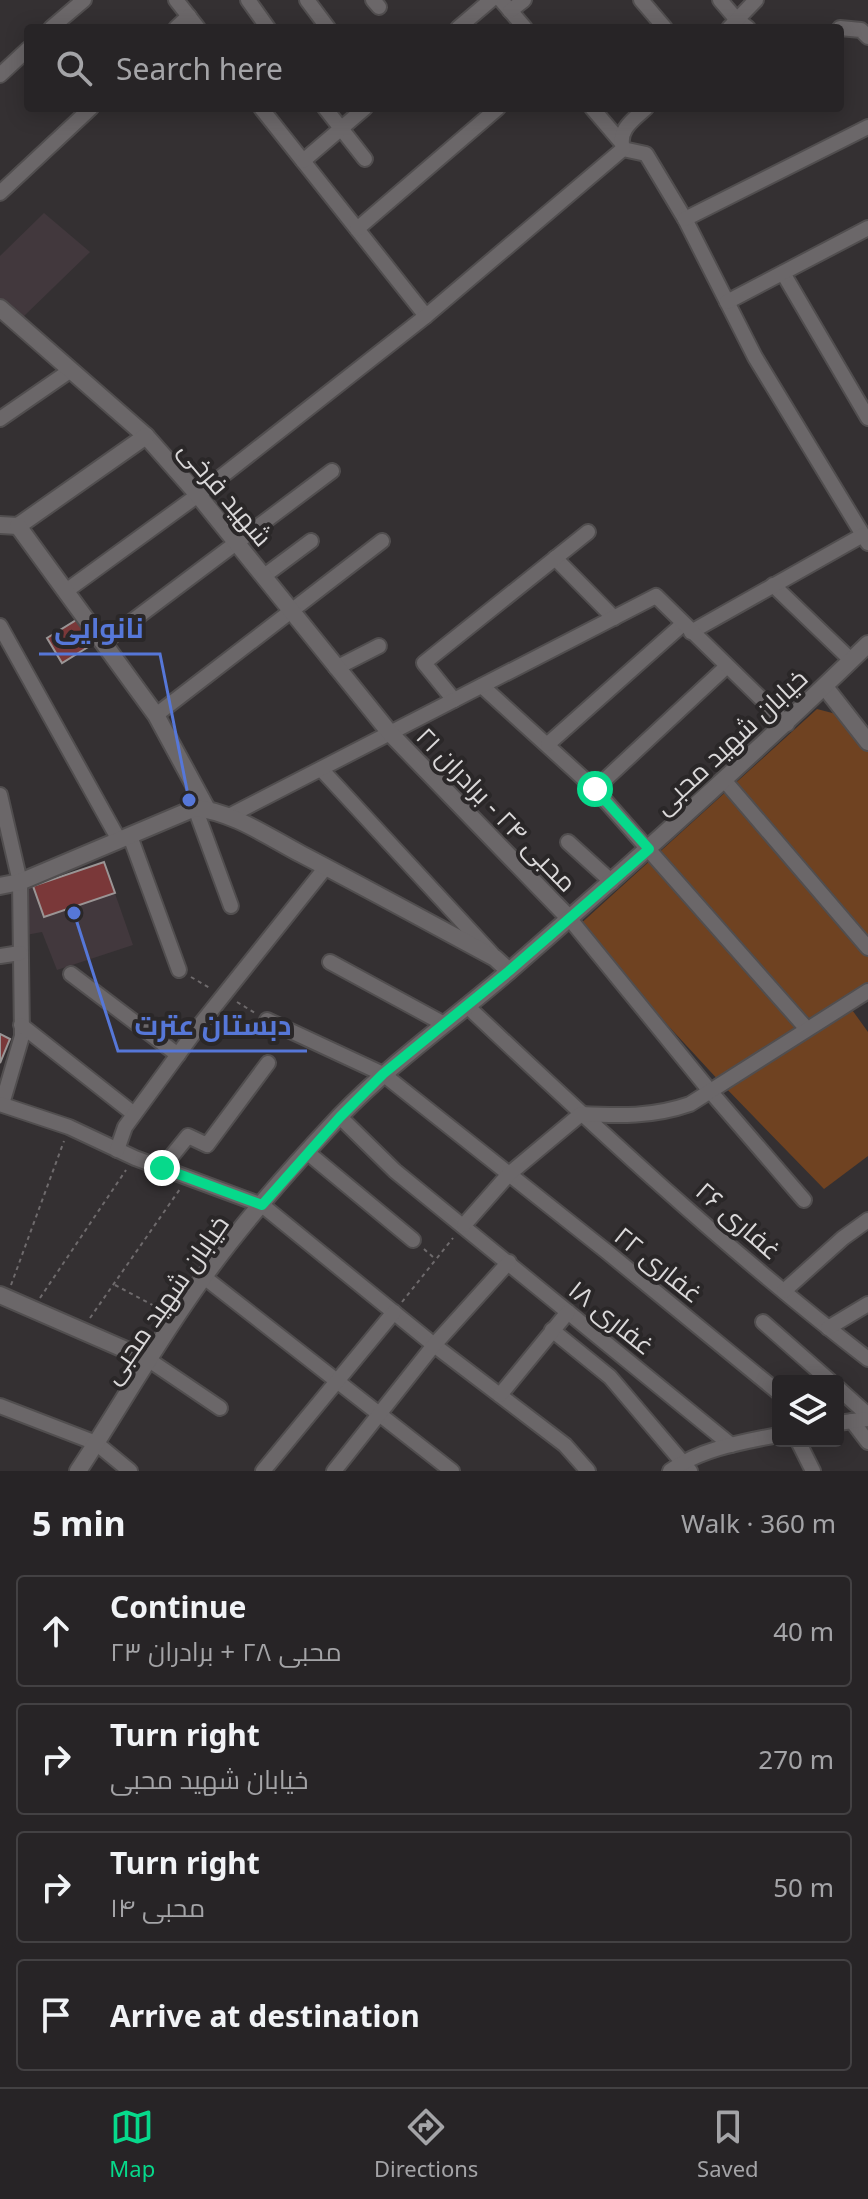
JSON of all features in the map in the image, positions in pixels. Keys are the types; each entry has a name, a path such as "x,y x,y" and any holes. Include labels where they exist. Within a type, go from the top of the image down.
{"street":[{"path":"56,24 84,0"},
{"path":"176,0 195,24"},
{"path":"248,0 265,24"},
{"path":"307,0 325,24"},
{"path":"463,24 491,0"},
{"path":"522,24 506,6 524,0"},
{"path":"641,0 662,24"},
{"path":"720,0 737,24"},
{"path":"739,24 756,0"},
{"path":"180,24 189,16"},
{"path":"844,28 861,30 868,37"},
{"path":"0,75 24,53"},
{"path":"0,193 87,112"},
{"path":"264,112 426,316"},
{"path":"328,112 365,159"},
{"path":"303,161 360,112"},
{"path":"357,229 493,112"},
{"path":"548,744 687,628 866,539 755,357 685,219 646,154 622,146 595,112"},
{"path":"66,591 198,495 426,316 622,146 623,130 642,112"},
{"path":"685,219 868,127"},
{"path":"727,302 868,228"},
{"path":"783,273 868,418"},
{"name":"شهید فرخی","path":"2,313 146,436 198,495 390,733"},
{"path":"0,419 71,370"},
{"path":"0,525 18,526 146,436"},
{"path":"103,643 332,471"},
{"path":"18,526 156,715 201,809 231,906"},
{"path":"454,700 424,663 588,532"},
{"path":"264,576 311,541"},
{"path":"156,715 382,541"},
{"path":"555,558 614,618"},
{"path":"773,585 851,660"},
{"path":"229,816 656,596 787,724"},
{"path":"0,626 125,838 179,970"},
{"name":"خیابان شهید محبی","path":"78,1471 204,1277 262,1205 340,1117 383,1074 509,971 649,849 787,724 868,644"},
{"path":"336,668 379,646"},
{"path":"595,789 726,667"},
{"path":"482,686 595,789 807,1029"},
{"path":"825,687 868,742"},
{"name":"محبی ۲۴ - برادران ۲۱","path":"390,733 569,918"},
{"path":"321,769 509,971"},
{"path":"724,780 868,948"},
{"path":"0,795 20,882 22,1036 1,1104 69,1127 135,1158 262,1205 434,1345 565,1445 588,1471"},
{"path":"0,886 20,882 201,809 229,816 495,958"},
{"path":"568,842 612,882"},
{"path":"117,1150 125,1127 134,1114 326,867"},
{"path":"569,918 710,1091 804,1200"},
{"path":"0,956 20,953"},
{"path":"330,962 444,1024"},
{"path":"71,974 178,1055"},
{"path":"464,1225 509,1174 581,1114 638,1116 668,1112 690,1104 868,991"},
{"name":"غفاری ۲۶","path":"467,1006 581,1114 784,1291 868,1359"},
{"name":"غفاری ۲۲","path":"267,1020 383,1074 772,1387"},
{"path":"21,1025 134,1114"},
{"path":"162,1168 188,1136 207,1145 268,1063"},
{"name":"غفاری ۱۸","path":"340,1117 395,1171 731,1445"},
{"path":"308,1153 413,1240"},
{"path":"784,1291 868,1220"},
{"path":"340,1469 379,1413 434,1345 509,1262"},
{"path":"204,1277 452,1471"},
{"path":"3,1296 149,1360 220,1408"},
{"path":"828,1328 868,1304"},
{"path":"263,1471 394,1312"},
{"path":"500,1395 568,1312"},
{"path":"763,1322 823,1375"},
{"path":"552,1330 610,1377 681,1468 731,1445 772,1436"},
{"path":"844,1394 868,1417"},
{"path":"0,1406 96,1443 130,1471"},
{"path":"845,1422 868,1417"},
{"path":"845,1422 868,1442"},
{"path":"801,1447 813,1471"}],"path":[{"path":"179,970 267,1020"},
{"path":"3,1296 69,1127"},
{"path":"33,1309 135,1158"},
{"path":"83,1329 188,1176"},
{"path":"394,1312 464,1225"},
{"path":"413,1240 435,1259"},
{"path":"114,1284 177,1317"}],"shaded area":[{"path":"44,213 90,252 22,318 0,301 0,256"},
{"path":"817,709 840,715 868,752 868,998 850,1007 868,1032 868,1156 824,1189 577,927"},
{"path":"104,862 133,945 57,970 42,932 26,935 25,889"}],"building":[{"path":"78,619 93,644 62,663 47,638"},
{"path":"104,862 115,893 44,917 33,886"},
{"path":"0,1034 10,1039 0,1063"}],"place":[{"name":"نانوایی","path":"189,800"},
{"name":"دبستان عترت","path":"74,913"}],"route":[{"path":"162,1168 262,1205 340,1117 383,1074 509,971 649,849 595,789"}]}
